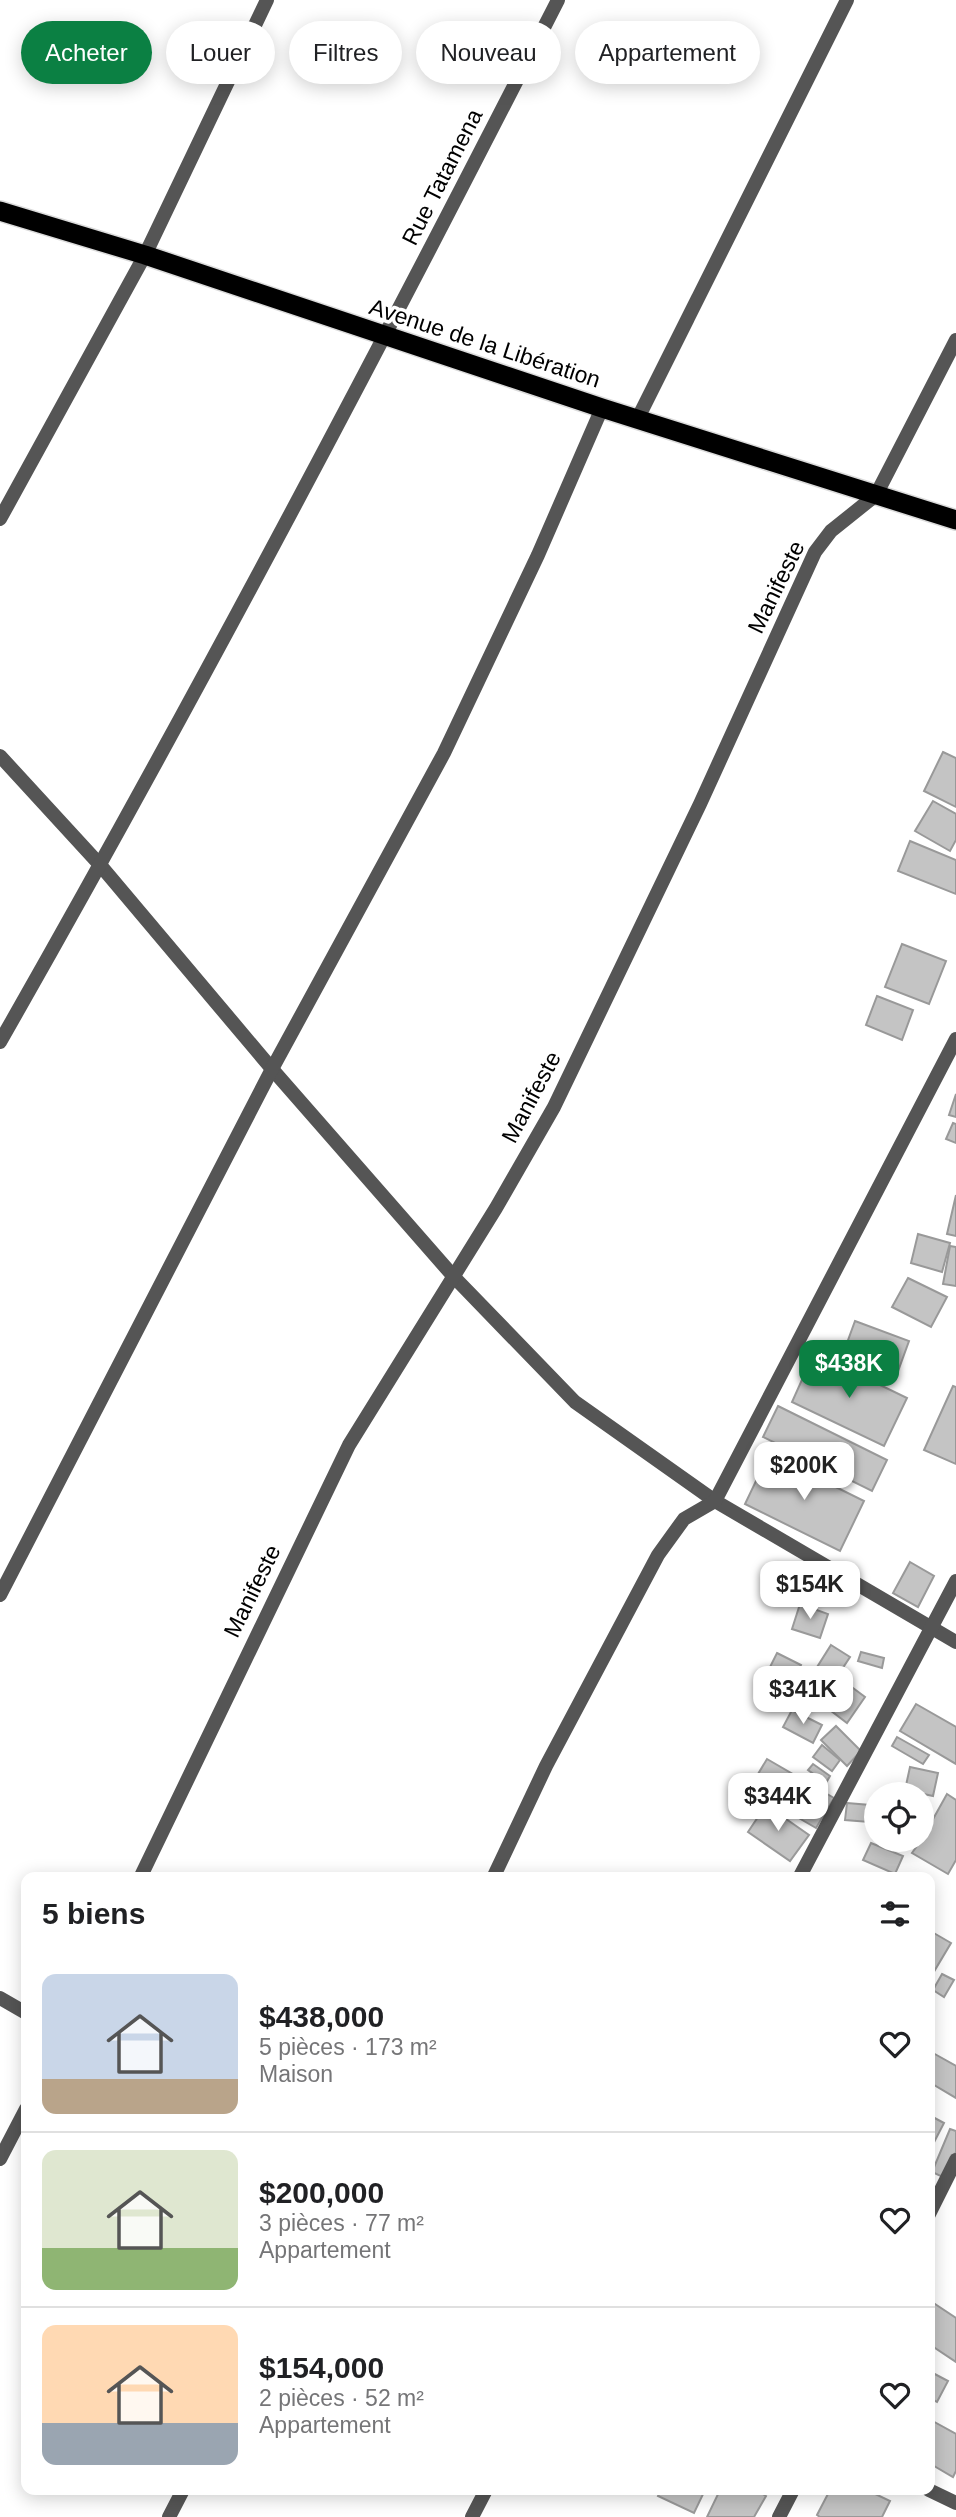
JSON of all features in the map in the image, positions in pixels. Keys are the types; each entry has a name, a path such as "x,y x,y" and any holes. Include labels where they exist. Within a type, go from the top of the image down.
{"highway":[{"name":"Avenue de la Libération","path":"0,211 145,255 602,408 956,520"}],"street":[{"path":"0,519 145,255 267,0"},
{"name":"Rue Tatamena","path":"0,1042 101,866 386,337 558,0"},
{"path":"638,418 847,0"},
{"name":"Manifeste","path":"143,1872 349,1445 454,1276 554,1107 700,804 815,552 831,531 876,495 956,340"},
{"path":"0,1595 272,1069 444,754 538,555 602,408"},
{"path":"0,756 101,866 272,1069 454,1276 575,1402 715,1501 956,1642"},
{"path":"496,1872 546,1766 658,1555 684,1519 715,1501 956,1039"},
{"path":"802,1872 956,1581"},
{"path":"0,1998 21,2010"},
{"path":"0,2159 21,2119"},
{"path":"935,2202 956,2160"},
{"path":"935,2493 956,2503"},
{"path":"169,2517 180,2495"},
{"path":"472,2517 483,2495"},
{"path":"779,2517 790,2495"}],"building":[{"path":"943,752 956,758 956,807 924,791"},
{"path":"933,801 956,814 956,840 950,851 915,831"},
{"path":"910,841 956,860 956,894 898,871"},
{"path":"902,944 946,961 929,1004 885,987"},
{"path":"877,996 913,1010 902,1040 866,1025"},
{"path":"956,1094 956,1117 949,1115"},
{"path":"953,1123 956,1124 956,1143 946,1139"},
{"path":"956,1195 956,1236 947,1234"},
{"path":"918,1234 950,1243 942,1272 911,1263"},
{"path":"950,1246 956,1247 956,1286 943,1284"},
{"path":"908,1278 947,1297 931,1327 892,1307"},
{"path":"855,1321 909,1341 897,1374 843,1354"},
{"path":"814,1353 907,1398 884,1446 792,1402"},
{"path":"953,1386 956,1387 956,1464 924,1450"},
{"path":"778,1406 887,1460 872,1491 763,1437"},
{"path":"769,1454 864,1501 840,1551 745,1504"},
{"path":"910,1562 934,1576 918,1607 893,1593"},
{"path":"800,1604 828,1614 820,1638 792,1629"},
{"path":"831,1645 850,1657 825,1695 807,1683"},
{"path":"861,1652 884,1658 882,1668 858,1661"},
{"path":"777,1653 801,1665 788,1691 764,1679"},
{"path":"845,1682 865,1697 847,1723 826,1707"},
{"path":"916,1704 956,1727 956,1764 900,1731"},
{"path":"792,1710 822,1725 813,1743 783,1727"},
{"path":"836,1726 861,1751 847,1766 821,1740"},
{"path":"897,1737 929,1755 923,1764 892,1746"},
{"path":"822,1745 840,1760 832,1771 813,1757"},
{"path":"767,1759 834,1798 816,1828 749,1789"},
{"path":"813,1764 830,1776 826,1783 808,1770"},
{"path":"910,1767 938,1773 934,1791 934,1782 907,1782"},
{"path":"947,1794 956,1800 956,1860 948,1874 912,1853 934,1852 934,1817"},
{"path":"847,1803 864,1804 864,1822 845,1820"},
{"path":"766,1805 809,1835 790,1861 748,1832"},
{"path":"867,1852 893,1852 903,1856 896,1872 863,1860"},
{"path":"935,1934 951,1943 935,1970"},
{"path":"942,1974 954,1980 944,1997 935,1991"},
{"path":"935,2054 956,2066 956,2098 935,2086"},
{"path":"935,2118 944,2123 935,2140"},
{"path":"950,2129 956,2131 956,2152 945,2178 935,2173 935,2165"},
{"path":"935,2304 956,2318 956,2362 935,2348"},
{"path":"935,2374 948,2381 937,2402 935,2401"},
{"path":"935,2422 956,2434 956,2471 953,2477 935,2466"},
{"path":"658,2495 703,2495 694,2513"},
{"path":"718,2495 766,2496 754,2517 707,2517"},
{"path":"827,2495 877,2495 890,2501 882,2517 817,2515"}]}
